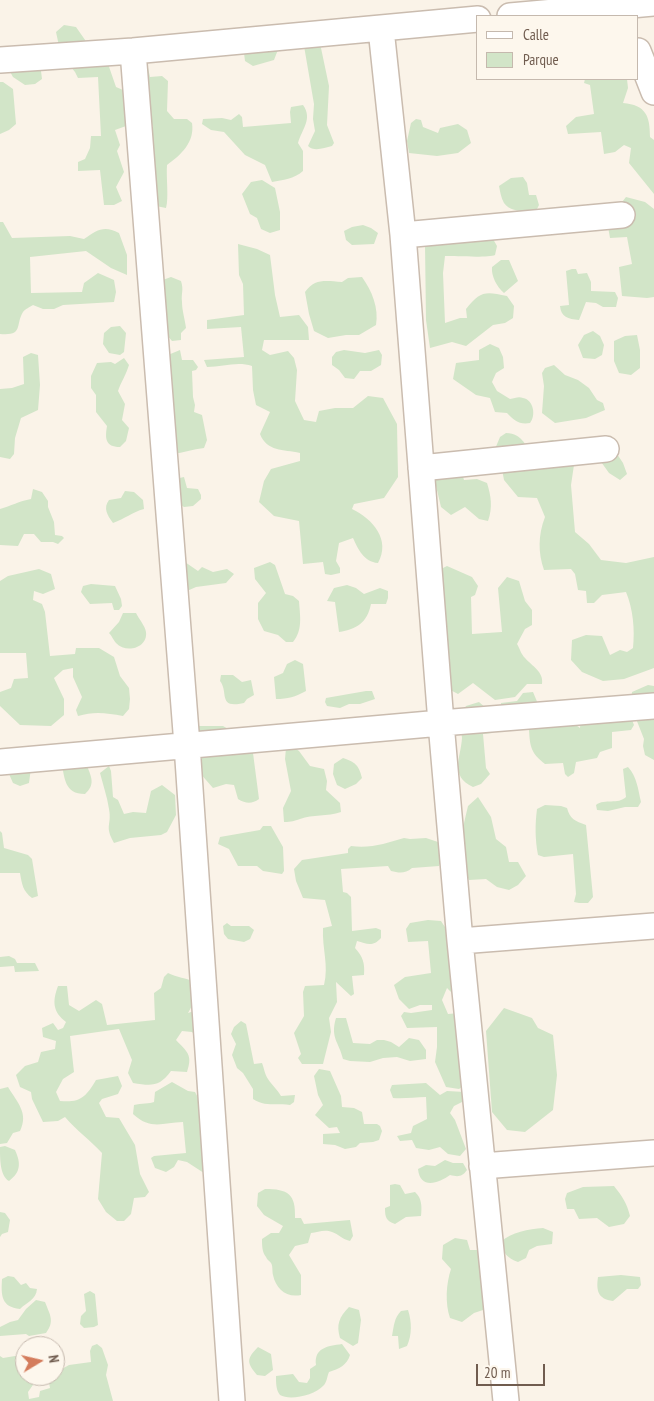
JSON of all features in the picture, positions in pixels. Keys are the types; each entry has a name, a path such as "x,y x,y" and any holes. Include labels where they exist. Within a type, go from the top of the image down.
{"street":[{"path":"522,15 654,3"},
{"path":"0,60 133,51 477,20"},
{"path":"381,29 403,235 460,941 506,1401"},
{"path":"133,51 187,746 232,1401"},
{"path":"639,54 654,92"},
{"path":"403,235 622,215"},
{"path":"421,468 606,449"},
{"path":"0,762 654,706"},
{"path":"460,941 654,926"},
{"path":"482,1166 654,1153"}],"green space":[{"path":"64,25 76,27 90,47 106,58 116,87 123,90 129,116 126,126 115,130 120,145 117,151 124,172 116,187 122,201 114,205 104,205 100,170 78,171 78,162 85,159 90,148 91,136 101,136 98,77 78,78 61,55 56,32"},
{"path":"252,27 279,47 274,60 253,66 245,61 241,29"},
{"path":"312,35 321,48 329,86 327,125 334,143 332,146 316,149 308,146 315,131 313,119 314,104 304,46"},
{"path":"4,61 40,63 42,79 35,84 25,85 13,77"},
{"path":"144,68 148,68 150,77 162,76 168,81 167,111 174,119 187,119 192,123 189,142 182,152 167,165 166,208 156,206 147,141 153,127 149,115"},
{"path":"585,80 627,80 628,88 623,103 642,109 648,118 650,137 654,140 654,194 629,163 631,148 624,145 615,152 604,154 601,132 568,134 566,126 576,117 594,114 590,85 584,83"},
{"path":"0,82 13,89 16,124 0,134"},
{"path":"303,105 306,110 307,119 298,143 303,151 303,171 300,174 280,181 272,182 265,165 245,155 224,132 211,130 202,124 203,119 222,118 231,120 239,114 242,117 243,127 291,123 291,107"},
{"path":"416,119 421,120 423,127 438,133 440,128 458,124 467,130 471,143 458,153 437,156 409,153 407,141 411,123"},
{"path":"523,177 527,183 529,195 536,195 539,205 536,211 514,210 507,206 502,199 499,186 511,178"},
{"path":"262,180 275,188 280,212 280,230 270,233 261,229 257,218 250,214 242,194 251,182"},
{"path":"626,197 645,202 654,209 654,297 622,296 619,267 632,264 627,237 610,238 607,221"},
{"path":"0,222 3,222 12,238 70,236 84,239 97,231 105,229 119,233 127,255 127,275 111,268 86,251 30,257 31,293 82,292 84,283 98,273 114,280 116,292 114,302 63,305 54,309 43,309 33,305 23,312 16,331 0,334"},
{"path":"363,225 378,233 374,244 352,245 346,240 344,231"},
{"path":"493,239 497,246 495,255 479,257 445,256 443,273 445,323 460,318 467,318 466,309 471,303 479,296 488,293 507,296 514,306 513,318 505,323 493,325 466,346 452,342 430,348 426,320 425,245"},
{"path":"238,244 270,255 280,317 299,315 308,327 309,340 264,340 262,350 270,355 288,351 294,358 297,370 295,401 304,420 316,422 319,411 335,408 353,408 368,396 383,398 397,424 398,477 384,498 354,504 352,509 367,518 378,531 382,546 378,563 365,558 353,538 339,543 336,561 340,568 340,573 325,574 323,562 303,564 299,521 274,516 259,502 264,481 271,469 300,461 300,453 276,449 263,440 260,434 270,412 256,405 252,366 235,364 207,367 204,360 244,357 241,327 207,329 207,320 244,315 243,284 239,275"},
{"path":"501,260 509,260 518,281 504,293 499,288 492,274 492,267"},
{"path":"576,269 578,274 587,273 591,282 591,291 615,292 618,298 616,307 603,307 596,303 586,302 579,320 568,318 564,315 560,306 569,305 566,271"},
{"path":"171,277 181,281 182,305 186,328 181,333 181,340 172,341 166,334 160,281"},
{"path":"362,277 374,300 376,325 359,335 328,338 314,331 305,292 317,282 342,282 348,278"},
{"path":"120,326 126,333 124,352 120,355 109,353 103,344 104,333 111,327"},
{"path":"593,331 600,336 604,345 602,355 595,359 583,358 578,345 584,335"},
{"path":"637,335 640,350 640,368 631,375 619,373 614,361 614,341 625,336"},
{"path":"490,344 499,348 503,357 504,368 496,373 492,382 497,391 510,399 520,397 530,402 533,416 530,423 520,423 507,413 495,412 490,398 476,395 453,379 456,363 479,360 479,350"},
{"path":"180,350 182,360 193,360 198,367 192,371 194,412 202,415 207,440 204,448 173,454 168,355"},
{"path":"344,350 365,353 379,350 382,355 381,365 371,371 360,371 354,379 345,378 332,365 332,357 336,352"},
{"path":"31,353 38,355 40,385 38,410 21,418 15,438 14,454 10,459 0,457 0,389 24,384 23,357"},
{"path":"124,358 129,365 118,391 125,404 122,420 129,428 126,441 120,447 115,447 107,441 107,426 96,412 96,395 91,388 91,376 97,363 111,362 115,364"},
{"path":"554,365 565,375 578,380 589,388 597,400 603,403 605,410 586,418 555,423 542,413 544,386 542,373 545,368"},
{"path":"506,433 516,435 535,453 541,442 553,440 564,447 574,465 571,485 575,532 589,544 601,560 626,563 654,557 654,668 624,679 603,681 582,672 571,660 572,640 586,635 602,636 610,655 620,650 627,652 633,648 634,626 630,605 626,592 602,595 594,603 587,603 586,591 578,590 575,574 571,569 544,570 540,544 541,530 545,517 537,498 518,497 504,480 501,464 495,449 500,437"},
{"path":"615,451 623,463 627,474 620,480 609,473 599,459"},
{"path":"448,453 457,458 464,480 477,479 487,483 491,502 488,521 479,519 465,507 451,515 441,507 432,469 434,457"},
{"path":"184,477 187,488 198,489 201,495 201,499 193,506 184,507 175,501 175,479"},
{"path":"33,489 42,492 48,501 48,507 54,522 55,535 64,538 58,544 41,542 34,534 24,534 18,546 0,545 0,509 31,499"},
{"path":"125,491 134,492 143,500 144,509 113,523 106,512 107,503 109,500 121,498"},
{"path":"182,560 198,571 202,567 213,572 227,569 234,574 226,583 196,587 187,591"},
{"path":"270,562 275,565 285,594 293,596 299,601 300,628 293,642 286,642 278,635 264,631 258,619 258,603 266,593 255,579 254,568"},
{"path":"447,566 472,577 478,586 475,595 471,597 472,634 502,632 498,588 507,577 519,581 525,601 532,610 532,625 525,629 517,644 524,656 541,676 542,684 527,684 515,697 495,700 473,683 458,694 439,684 433,573"},
{"path":"39,569 51,574 55,589 43,594 34,591 33,600 42,604 45,612 50,656 75,654 76,648 99,648 114,657 120,676 129,688 129,709 123,716 90,713 78,716 76,710 82,697 73,677 73,668 63,670 54,678 64,699 64,715 51,726 20,725 0,706 0,692 11,688 14,679 28,678 26,653 0,653 0,581 8,576"},
{"path":"91,584 115,586 121,599 122,606 119,610 114,610 112,603 90,604 81,592 83,586"},
{"path":"347,585 356,588 364,594 380,588 388,591 388,598 386,604 371,604 367,616 356,627 339,632 335,602 327,601 334,588"},
{"path":"123,613 136,613 146,632 144,642 136,648 130,649 120,646 109,633 119,622"},
{"path":"295,660 303,664 306,691 284,699 276,699 274,677 283,673 287,664"},
{"path":"221,675 233,675 242,682 251,680 254,695 244,703 230,704 225,698 223,685 220,681"},
{"path":"648,685 654,686 654,760 645,755 644,739 631,706 632,692"},
{"path":"372,691 375,699 360,704 349,704 340,708 327,706 325,702 326,698"},
{"path":"533,692 541,711 572,722 580,728 581,712 632,720 634,725 631,730 612,732 612,748 600,752 597,758 576,762 574,773 568,777 565,774 563,763 545,764 534,753 529,730 515,729 500,724 492,733 483,734 486,768 490,774 481,784 473,787 466,783 461,777 458,766 462,738 457,719 466,706 479,702 495,716 500,715 501,703 517,701 523,693"},
{"path":"199,726 223,726 241,736 259,751 253,753 259,799 249,803 241,801 238,799 234,785 226,784 213,788 199,772 192,739"},
{"path":"293,747 299,751 310,766 324,769 327,781 326,790 340,803 341,812 284,822 283,808 291,791 285,759 286,748"},
{"path":"343,758 356,765 362,778 356,784 345,789 337,785 333,774 334,764"},
{"path":"61,761 87,766 92,781 90,788 85,794 78,793 69,788"},
{"path":"109,766 113,797 118,800 124,814 133,812 146,813 151,791 162,785 175,795 176,815 167,832 161,835 130,838 114,843 109,832 110,815 100,773"},
{"path":"628,767 638,788 641,802 638,807 625,807 608,811 597,810 596,805 600,803 619,801 626,797 623,769"},
{"path":"31,768 29,783 20,786 13,783 9,774"},
{"path":"478,797 491,817 496,839 506,847 509,862 518,862 526,876 518,885 509,890 497,887 486,879 469,880 461,863 464,823 468,806"},
{"path":"545,805 567,808 574,819 586,825 593,897 588,903 574,902 576,894 573,854 544,857 538,855 536,843 537,809"},
{"path":"263,826 271,826 283,847 284,871 282,874 263,871 257,866 238,866 229,849 218,844 220,837 260,830"},
{"path":"0,831 4,848 28,855 32,859 38,896 32,898 27,893 22,884 20,873 0,873"},
{"path":"404,838 426,838 438,842 442,857 439,866 412,868 402,873 391,871 388,866 341,869 343,892 351,897 352,931 376,928 381,930 381,938 373,944 357,941 355,948 363,960 364,975 352,976 354,994 351,996 336,982 337,1002 329,1018 331,1032 323,1064 302,1064 298,1058 301,1054 294,1033 304,1016 303,992 305,986 324,985 326,964 323,928 332,926 325,900 303,898 296,881 294,869 302,860 348,853 348,849 351,846 372,846"},
{"path":"428,920 441,921 451,941 449,963 454,971 453,994 447,988 442,1000 448,1014 460,1013 465,1085 459,1089 446,1087 435,1062 437,1027 407,1028 401,1016 404,1012 432,1010 432,1005 420,1005 409,1009 399,999 394,985 405,977 431,973 428,941 408,942 406,929 410,923"},
{"path":"227,923 231,926 249,926 254,930 250,939 244,942 228,939 224,934 223,926"},
{"path":"9,956 15,959 17,963 35,963 39,971 15,972 14,966 0,967 0,957"},
{"path":"168,973 195,983 198,995 188,1013 197,1010 201,1040 192,1032 182,1031 176,1040 188,1054 189,1066 187,1072 171,1071 163,1080 155,1084 133,1083 128,1073 132,1060 119,1029 70,1036 74,1072 63,1079 56,1092 60,1101 78,1100 89,1091 96,1080 118,1076 122,1086 118,1094 102,1099 99,1103 106,1117 119,1118 135,1145 140,1174 149,1192 145,1197 134,1198 131,1214 124,1221 117,1221 106,1212 98,1199 102,1153 65,1117 58,1121 43,1122 32,1099 31,1092 20,1087 16,1075 25,1066 38,1062 41,1052 55,1049 56,1041 43,1037 42,1028 53,1023 58,1030 63,1028 66,1022 58,1014 54,1002 58,986 67,986 69,1005 79,1011 96,1000 102,1004 107,1025 155,1020 154,993 161,988 164,977"},
{"path":"504,1008 532,1018 538,1028 553,1035 557,1075 553,1110 525,1132 507,1130 492,1112 486,1031"},
{"path":"336,1018 346,1018 353,1043 370,1044 377,1040 384,1040 399,1047 409,1038 419,1040 426,1050 426,1059 410,1061 397,1057 383,1058 370,1062 343,1059 334,1030"},
{"path":"241,1021 246,1024 254,1064 262,1063 267,1077 281,1096 295,1095 294,1102 290,1105 266,1104 253,1099 253,1089 243,1073 237,1068 232,1055 236,1044 231,1034 234,1027"},
{"path":"319,1069 330,1071 341,1096 342,1107 354,1108 362,1112 364,1124 377,1124 380,1126 382,1131 379,1140 360,1143 356,1147 345,1149 335,1145 323,1144 323,1134 340,1133 337,1127 329,1128 315,1115 323,1105 318,1095 314,1076"},
{"path":"172,1082 188,1091 195,1092 202,1105 207,1175 187,1162 178,1160 174,1167 166,1172 155,1168 151,1158 154,1156 186,1153 183,1122 151,1124 133,1114 134,1105 154,1102 155,1092"},
{"path":"426,1083 440,1095 447,1091 465,1092 466,1100 454,1106 450,1113 455,1120 466,1149 460,1156 448,1154 440,1147 429,1150 416,1148 412,1140 400,1141 397,1136 411,1133 413,1126 427,1119 426,1097 393,1098 390,1090 392,1085"},
{"path":"8,1087 21,1108 23,1119 20,1131 13,1133 7,1143 0,1144 0,1089"},
{"path":"5,1146 15,1150 19,1163 18,1171 9,1181 2,1171 0,1162 0,1147"},
{"path":"445,1160 453,1163 463,1163 467,1170 462,1175 450,1175 431,1183 422,1180 419,1176 418,1169 426,1165 435,1166"},
{"path":"390,1185 400,1185 405,1194 415,1192 417,1194 421,1203 421,1216 406,1217 395,1224 388,1220 385,1208 390,1206"},
{"path":"614,1186 624,1200 630,1216 624,1224 609,1227 597,1218 579,1219 574,1209 567,1209 565,1199 567,1193 583,1187"},
{"path":"265,1189 280,1190 289,1194 294,1203 295,1218 301,1218 304,1224 350,1220 353,1236 350,1241 329,1231 311,1233 308,1243 295,1246 289,1255 301,1275 301,1295 286,1294 279,1288 274,1280 272,1264 264,1253 262,1239 271,1233 279,1233 283,1226 264,1215 257,1206 258,1193"},
{"path":"0,1212 5,1213 10,1220 8,1232 0,1237"},
{"path":"543,1228 553,1232 552,1244 537,1246 529,1250 526,1258 518,1262 508,1257 504,1252 501,1242 505,1239 520,1232"},
{"path":"455,1238 467,1240 470,1250 481,1250 486,1309 474,1313 462,1322 450,1318 447,1294 451,1269 442,1259 443,1245"},
{"path":"621,1275 640,1277 641,1285 638,1289 627,1289 613,1301 599,1294 597,1286 598,1277"},
{"path":"8,1276 14,1277 21,1285 26,1283 30,1288 37,1289 33,1298 20,1309 9,1306 2,1295 2,1279"},
{"path":"90,1291 95,1294 98,1325 84,1328 80,1324 81,1316 86,1311 84,1294"},
{"path":"36,1300 45,1302 51,1321 46,1333 29,1336 26,1334 0,1336 0,1327 18,1320"},
{"path":"349,1307 359,1310 361,1320 358,1343 353,1346 340,1338 338,1329 343,1314"},
{"path":"408,1310 411,1333 407,1346 399,1349 398,1336 392,1336 394,1326 397,1316 401,1311"},
{"path":"97,1344 102,1348 108,1365 106,1375 113,1401 0,1401 0,1356 3,1358 15,1356 15,1386 32,1386 28,1392 29,1399 39,1397 40,1391 50,1388 50,1386 65,1386 65,1367 91,1362 90,1351 92,1346"},
{"path":"342,1344 350,1355 349,1358 342,1366 329,1372 324,1385 314,1392 296,1397 280,1395 277,1389 276,1376 293,1374 299,1382 307,1383 310,1378 310,1369 316,1365 319,1351"},
{"path":"258,1347 271,1354 273,1370 265,1376 257,1375 249,1361 251,1355"}]}
